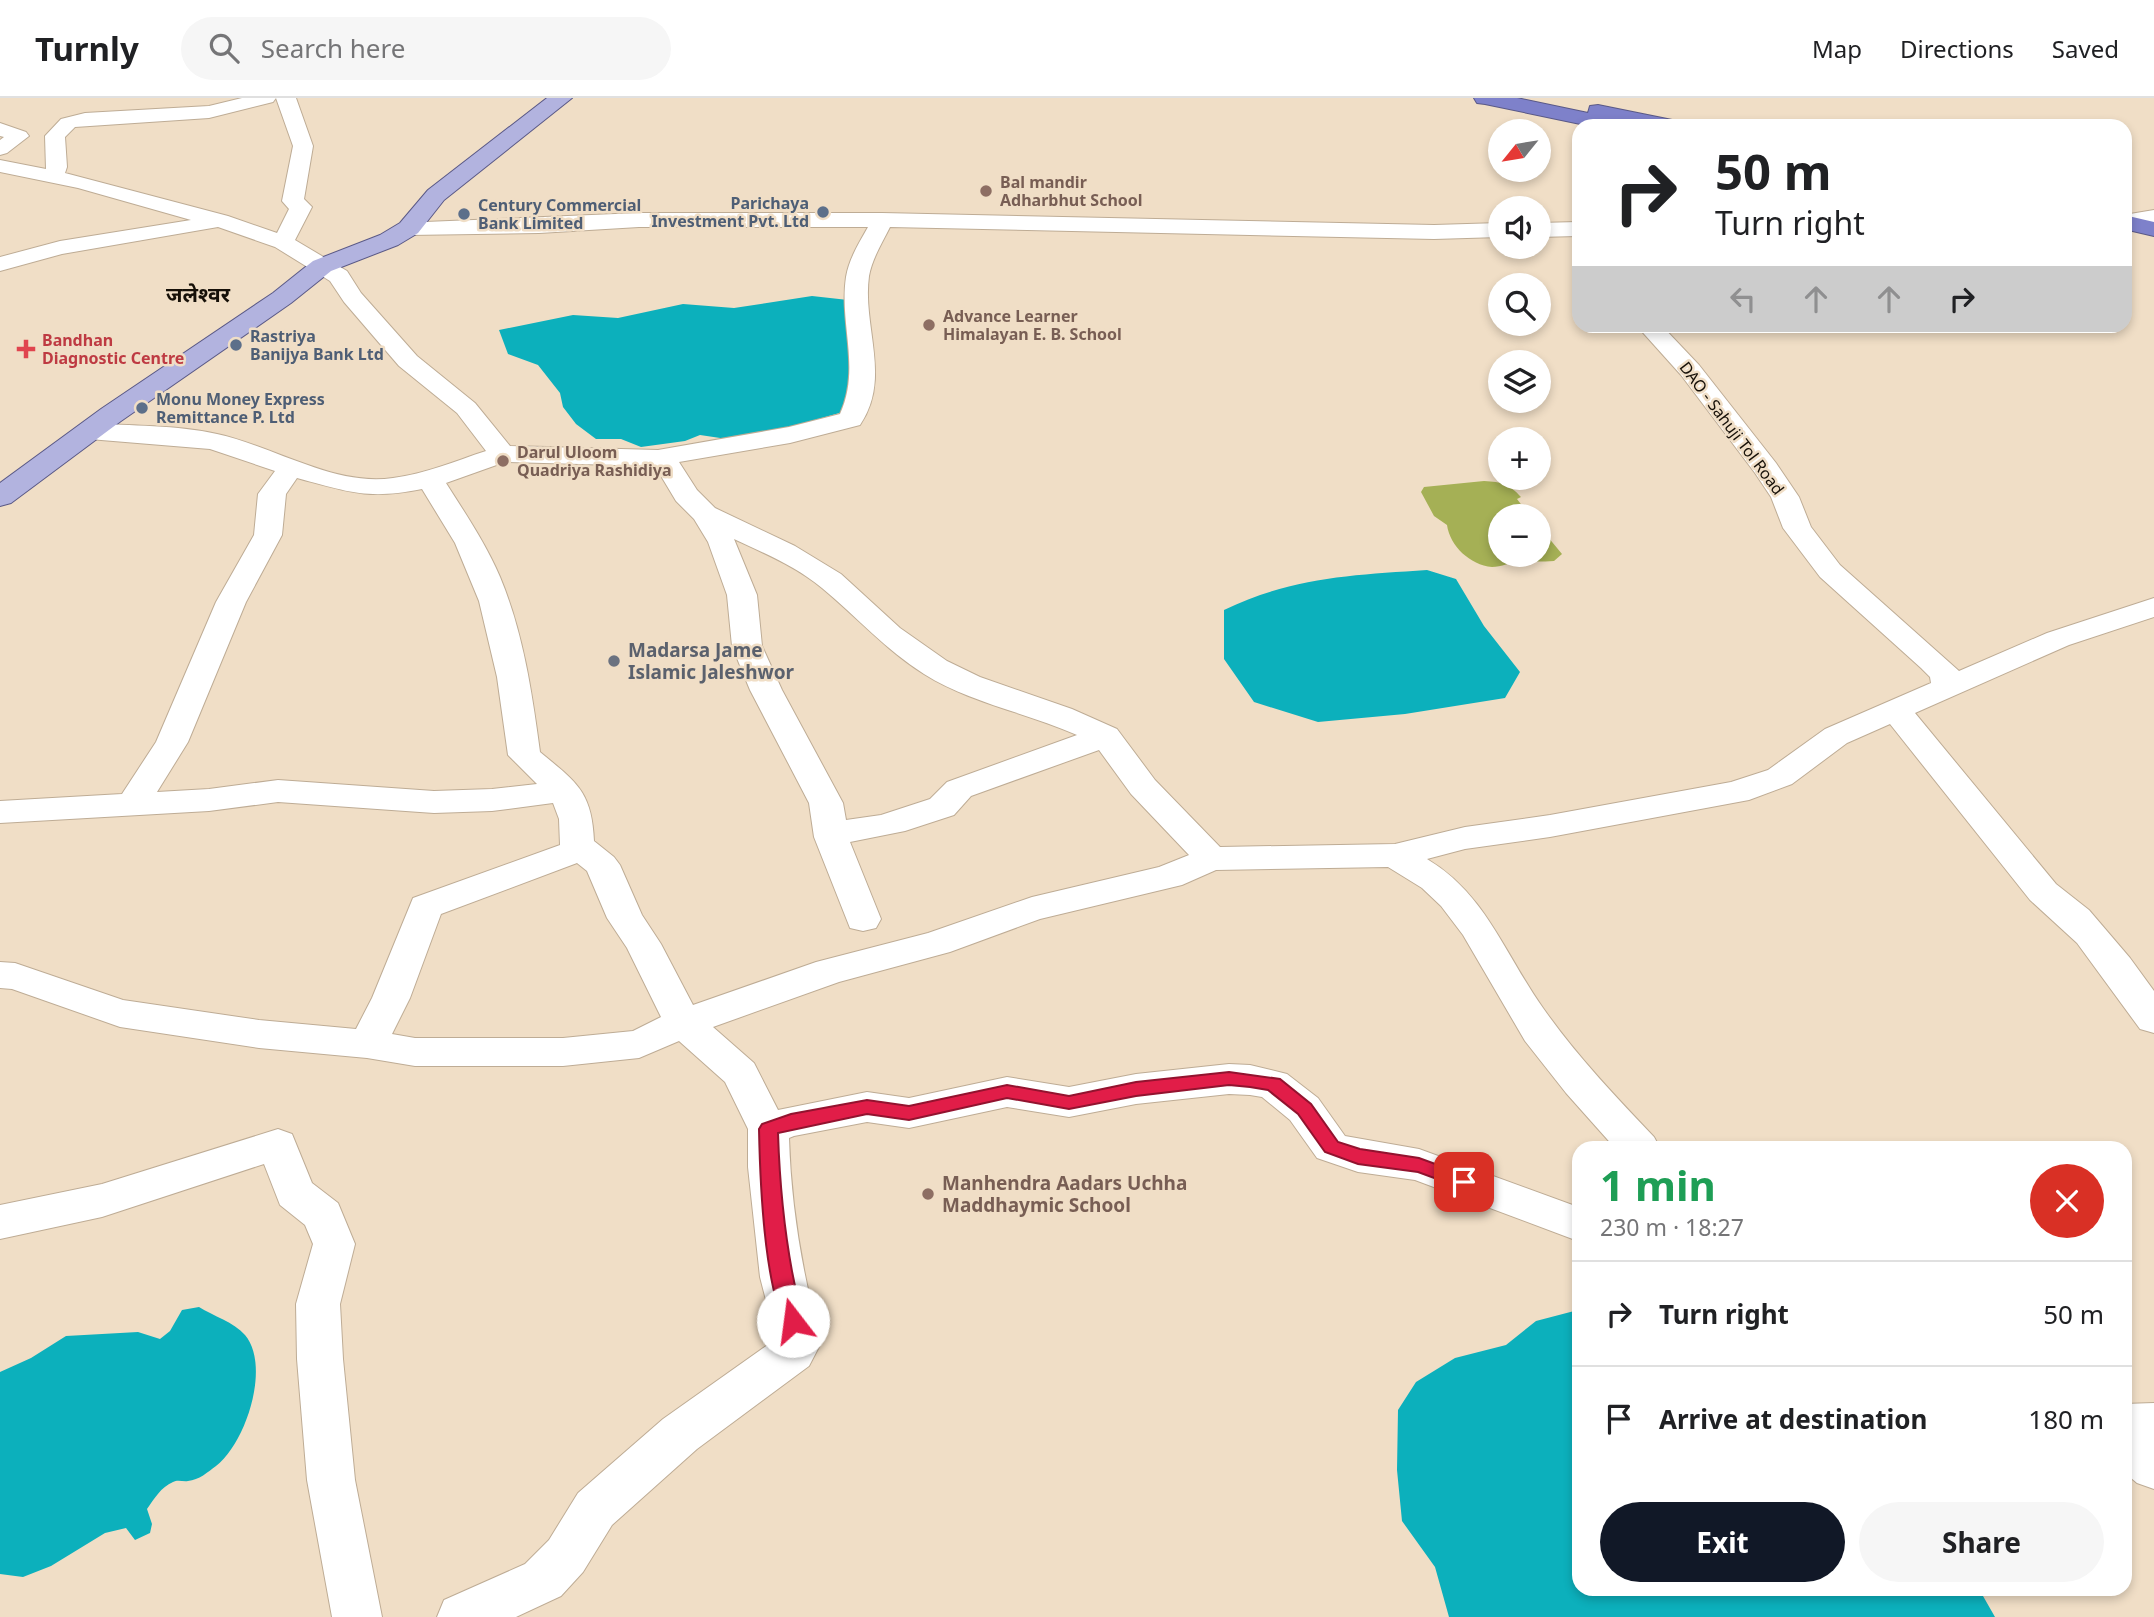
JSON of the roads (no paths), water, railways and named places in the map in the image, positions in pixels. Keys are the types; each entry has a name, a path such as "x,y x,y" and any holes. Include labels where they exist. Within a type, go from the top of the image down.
{"highway":[{"path":"1485,98 1588,119"},
{"path":"1537,98 1637,119"},
{"path":"2132,224 2154,229"},
{"path":"2132,235 2154,240"}],"main road":[{"path":"0,498 89,431 282,298 322,266 389,240 409,228 436,195 464,171 561,98"}],"street":[{"path":"53,176 57,167 55,136 68,123 85,119 209,112 266,98"},
{"path":"283,243 301,207 293,201 303,146 286,98"},
{"path":"0,129 19,136 0,149"},
{"path":"0,166 53,176 220,221 283,243 339,276 352,296 408,361 466,408 502,454"},
{"path":"2132,221 2154,217"},
{"path":"409,228 539,226 639,220 882,220 1434,232 1488,230"},
{"path":"89,431 214,441 291,468 362,487 391,487 430,479 502,454 658,457 790,435 851,419 858,407 864,381 857,279 882,220"},
{"path":"0,264 125,235 193,228 220,221"},
{"path":"1551,231 1572,233"},
{"name":"DAO - Sahuji Tol Road","path":"1656,333 1690,370 1758,458 1785,497 1797,528 1830,571 1945,674 1948,688"},
{"path":"658,457 668,466 686,495 705,514 722,542 738,582 747,646 766,690 827,803 831,836 863,919"},
{"path":"132,805 172,742 232,602 268,535 272,494 291,468"},
{"path":"430,479 475,555 492,597 512,669 524,755 566,791 576,819 577,845 602,865 625,918 643,944 682,1023 740,1073 768,1129 769,1167 782,1276 799,1343 793,1352 745,1384 680,1434 595,1509 566,1556 542,1580 462,1617"},
{"path":"705,514 785,552 831,580 889,634 936,668 969,684 1061,716 1106,736 1143,787 1211,859"},
{"path":"0,975 15,976 120,1013 259,1034 367,1044 415,1052 563,1052 639,1044 682,1023 829,971 937,943 1032,909 1169,877 1211,859 1395,855 1465,838 1550,827 1737,792 1780,777 1836,736 2058,639 2154,607"},
{"path":"1896,711 2043,891 2068,909 2088,930 2154,1019"},
{"path":"831,836 848,830 905,820 942,807 959,789 1106,736"},
{"path":"0,812 209,800 278,791 363,794 434,802 492,800 566,791"},
{"path":"367,1044 391,998 426,907 582,849"},
{"path":"1395,855 1440,884 1461,905 1526,1012 1591,1096 1633,1141"},
{"path":"768,1129 791,1121 867,1107 909,1113 1007,1091 1069,1102 1136,1089 1229,1079 1250,1080 1273,1084 1304,1109 1331,1147 1358,1156 1419,1165 1572,1222"},
{"path":"0,1222 44,1216 134,1192 240,1154 278,1145 295,1193 323,1215 334,1244 318,1304 320,1359 331,1480 357,1617"},
{"path":"2132,1424 2154,1423"},
{"path":"2132,1450 2154,1468"}],"water":[{"path":"812,296 848,300 854,381 843,412 794,426 727,439 700,435 685,441 641,447 621,439 596,439 576,424 563,407 560,393 538,365 508,354 499,330 573,315 618,318 683,304 734,308"},
{"path":"1427,570 1456,579 1484,626 1520,672 1505,698 1405,714 1318,722 1254,702 1224,659 1224,610 1249,599 1323,580"},
{"path":"199,1307 245,1335 256,1365 255,1384 245,1423 227,1455 200,1477 175,1481 161,1490 147,1509 152,1524 150,1533 135,1540 126,1528 105,1533 51,1566 23,1577 0,1574 0,1372 31,1358 66,1336 138,1332 160,1339 170,1331 182,1310"},
{"path":"1572,1312 1572,1596 1983,1596 1995,1617 1449,1617 1435,1567 1402,1521 1397,1470 1398,1410 1416,1382 1455,1358 1506,1345 1536,1321"}],"place":[{"name":"Bal mandir Adharbhut School","path":"986,191"},
{"name":"Parichaya Investment Pvt. Ltd","path":"823,212"},
{"name":"Century Commercial Bank Limited","path":"464,214"},
{"name":"Advance Learner Himalayan E. B. School","path":"929,325"},
{"name":"Rastriya Banijya Bank Ltd","path":"236,345"},
{"name":"Bandhan Diagnostic Centre","path":"26,349"},
{"name":"Monu Money Express Remittance P. Ltd","path":"142,408"},
{"name":"Darul Uloom Quadriya Rashidiya","path":"503,461"},
{"name":"Madarsa Jame Islamic Jaleshwor","path":"614,661"},
{"name":"Manhendra Aadars Uchha Maddhaymic School","path":"928,1194"}],"district":[{"name":"जलेश्वर","path":"198,294"}]}
